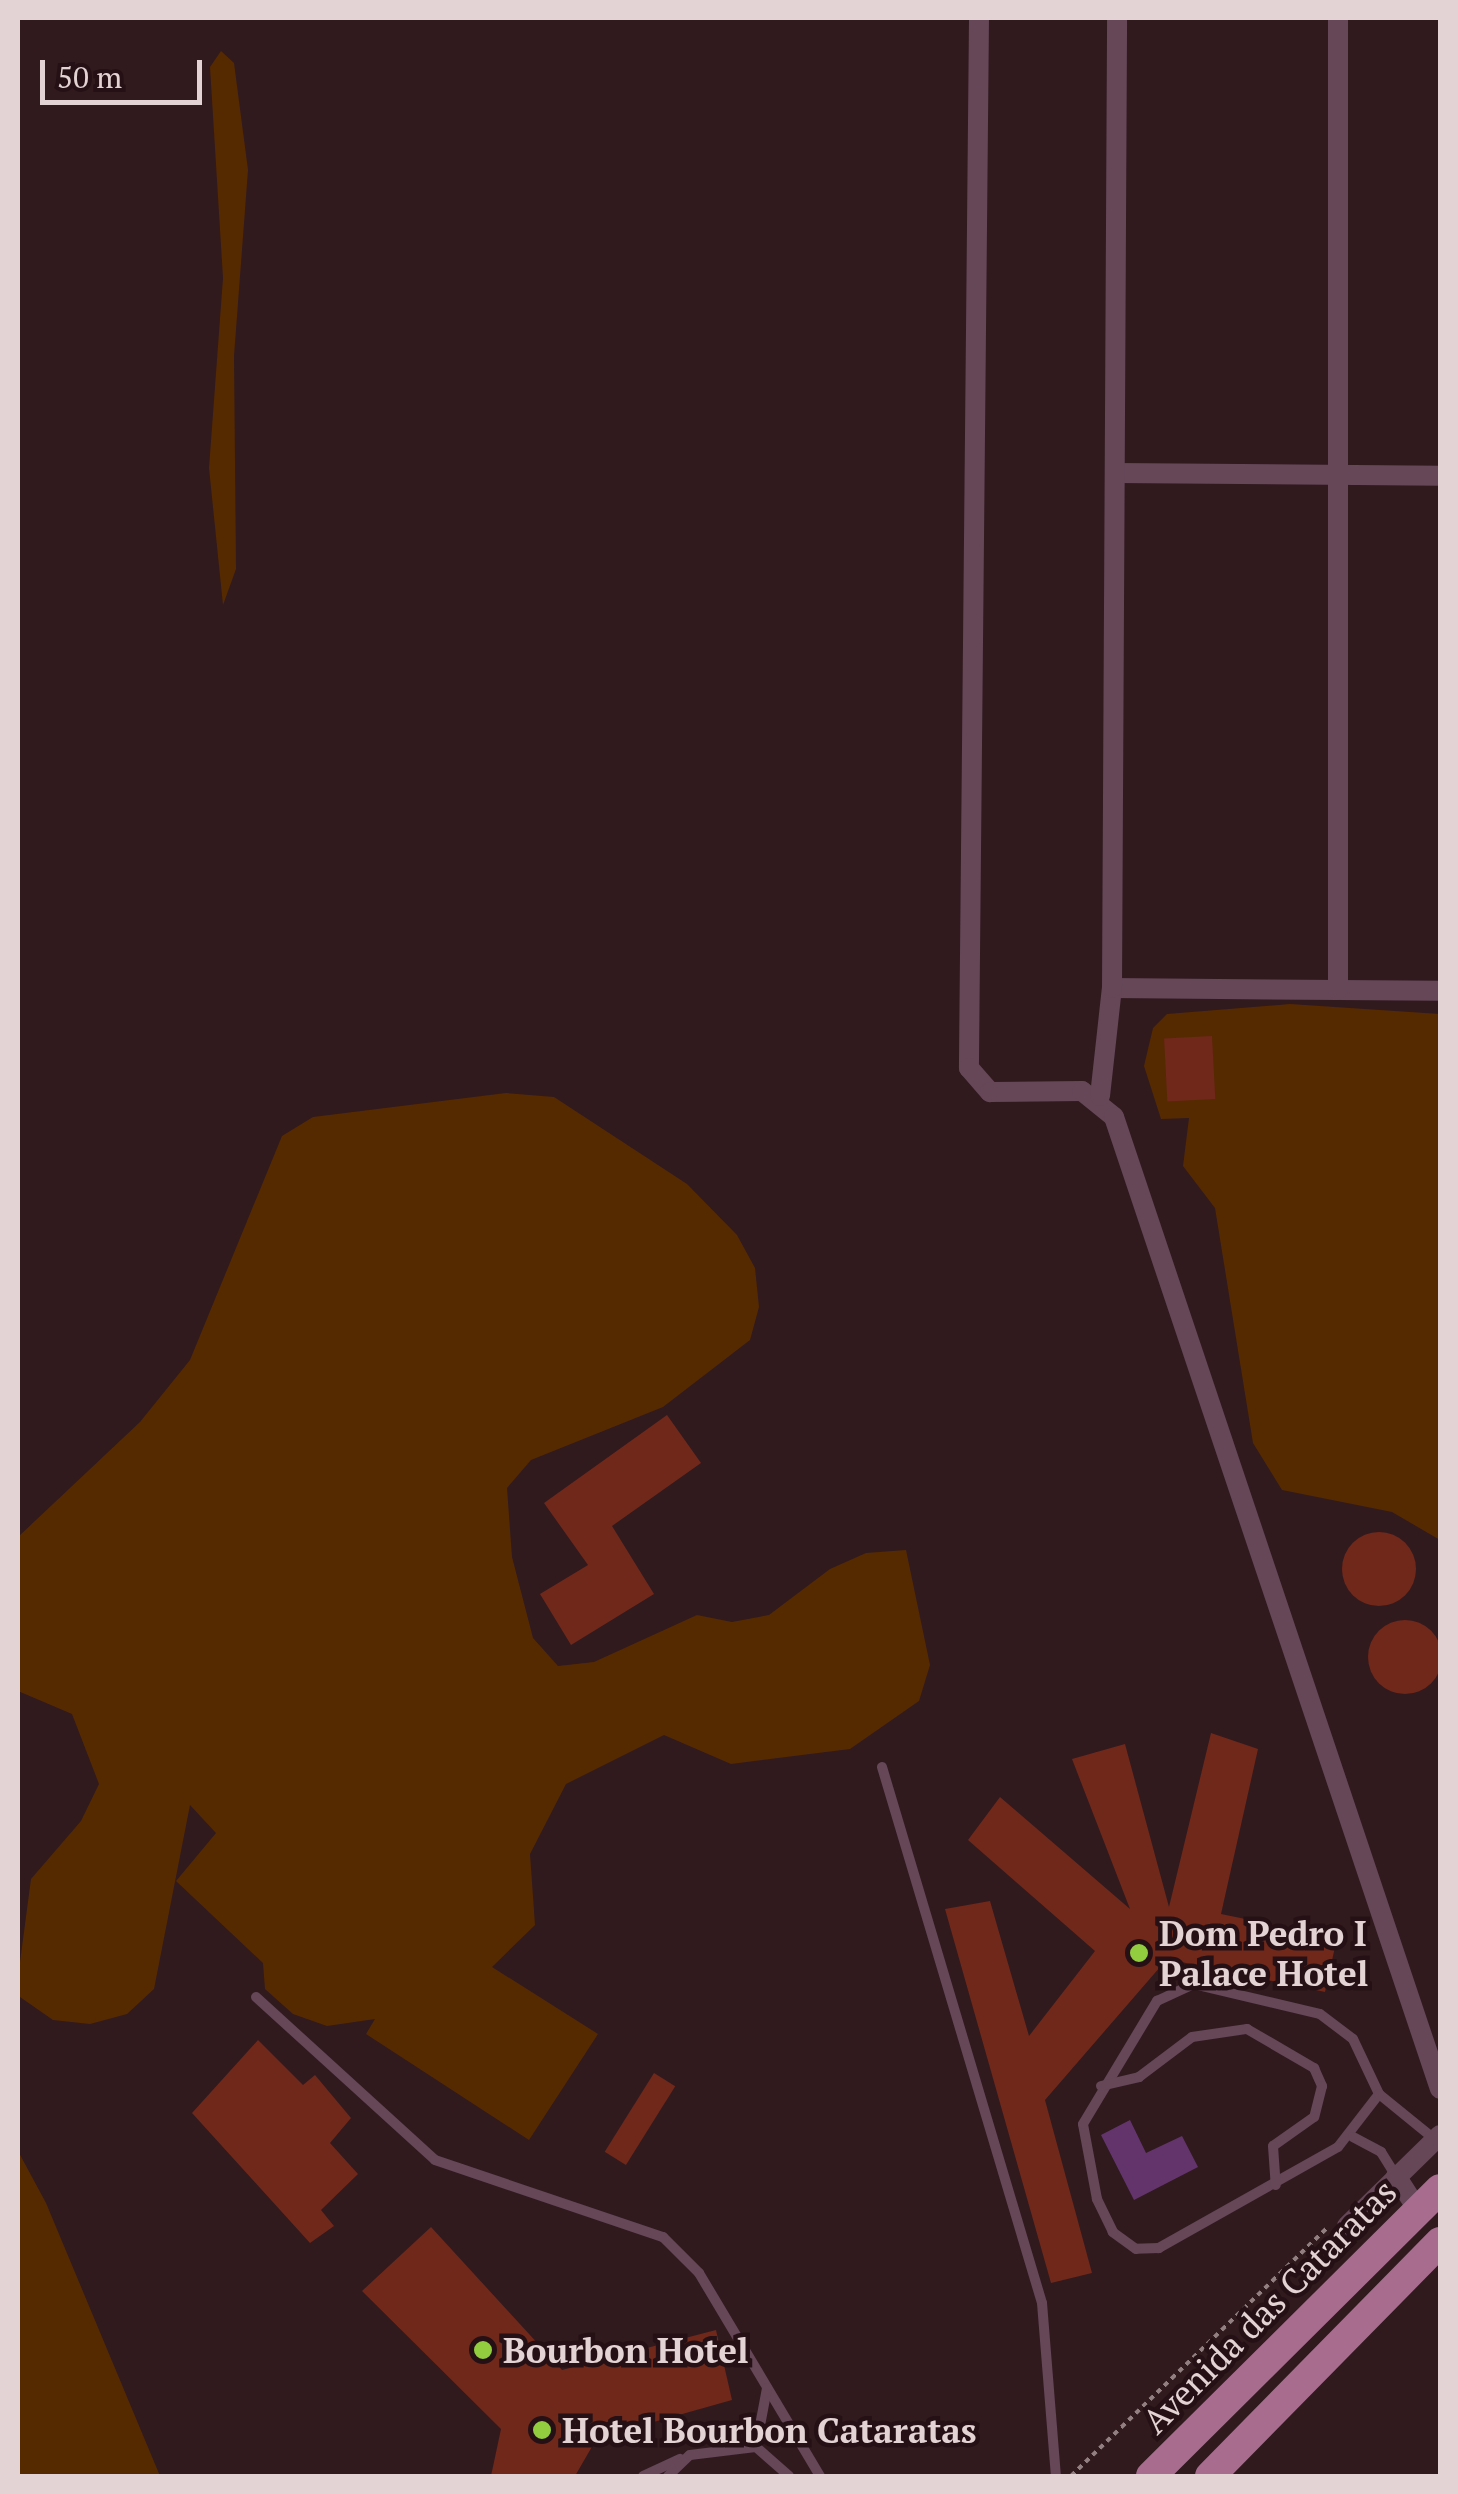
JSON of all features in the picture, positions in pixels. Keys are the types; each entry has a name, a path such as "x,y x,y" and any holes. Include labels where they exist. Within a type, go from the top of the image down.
{"main road":[{"name":"Avenida das Cataratas","path":"1151,2476 1429,2200"},
{"path":"1210,2476 1440,2242"}],"street":[{"path":"979,18 969,1068 990,1092 1100,1096"},
{"path":"1117,18 1112,988 1100,1096 1123,1142 1440,2089"},
{"path":"1338,18 1338,990"},
{"path":"1116,474 1440,476"},
{"path":"1112,988 1440,990"},
{"path":"1341,2223 1437,2136"},
{"path":"1396,2176 1429,2200"}],"lane":[{"path":"882,1767 1042,2303 1056,2476"},
{"path":"1378,2094 1352,2137 1276,2185 1159,2248 1127,2246 1097,2200 1082,2144 1102,2086 1157,2000 1203,1984 1334,2023 1378,2094 1437,2136"},
{"path":"256,1997 435,2160 663,2237 699,2273 820,2476"},
{"path":"1102,2086 1140,2077 1192,2037 1247,2029 1314,2068 1322,2086 1314,2117 1274,2146 1276,2185"},
{"path":"1352,2137 1381,2152 1396,2176"},
{"path":"756,2447 768,2387"},
{"path":"642,2476 690,2455 756,2447 789,2476"},
{"path":"668,2476 690,2455"}],"path":[{"path":"1071,2476 1341,2223"}],"shaded area":[{"path":"221,51 234,63 248,170 234,356 236,569 223,605 209,468 223,278 210,67"},
{"path":"1290,1004 1440,1014 1440,1540 1392,1512 1282,1490 1253,1443 1215,1208 1183,1166 1189,1118 1161,1119 1144,1066 1153,1028 1167,1014"},
{"path":"506,1093 554,1097 687,1184 737,1235 755,1268 759,1307 750,1340 663,1407 531,1460 507,1488 512,1557 533,1638 558,1666 594,1662 697,1615 732,1622 769,1615 830,1569 866,1553 906,1550 930,1665 919,1701 850,1749 731,1764 664,1735 566,1784 530,1854 535,1925 492,1967 598,2034 529,2140 366,2034 375,2019 327,2026 293,2014 265,1989 263,1963 176,1881 216,1833 190,1805 154,1989 127,2014 90,2024 53,2020 20,1997 18,1977 31,1879 81,1821 99,1784 72,1714 18,1691 18,1537 140,1422 190,1360 282,1136 313,1117"},
{"path":"1130,2120 1146,2153 1182,2136 1198,2167 1134,2200 1101,2135"},
{"path":"18,2151 46,2203 160,2476 18,2476"}],"building":[{"path":"1212,1036 1215,1099 1167,1101 1164,1039"},
{"path":"667,1415 701,1463 612,1526 654,1594 571,1645 540,1594 588,1565 544,1503"},
{"path":"1379,1532 1406,1542 1416,1569 1406,1596 1379,1606 1352,1596 1342,1569 1352,1542"},
{"path":"1405,1620 1431,1631 1442,1657 1431,1683 1405,1694 1379,1683 1368,1657 1379,1631"},
{"path":"1211,1733 1258,1749 1221,1914 1337,1938 1325,1992 1167,1959 1045,2100 1092,2273 1051,2283 945,1909 990,1901 1029,2036 1095,1951 968,1840 1000,1797 1130,1909 1072,1759 1125,1744 1169,1907"},
{"path":"258,2040 303,2085 315,2075 351,2118 330,2143 358,2174 321,2210 334,2226 310,2243 192,2113"},
{"path":"654,2073 675,2086 626,2165 605,2152"},
{"name":"Bourbon Hotel","path":"431,2227 562,2370 716,2330 732,2400 597,2438 575,2476 491,2476 501,2429 362,2291"}],"place":[{"name":"Dom Pedro I Palace Hotel","path":"1139,1953"},
{"name":"Bourbon Hotel","path":"483,2350"},
{"name":"Hotel Bourbon Cataratas","path":"542,2430"}]}
